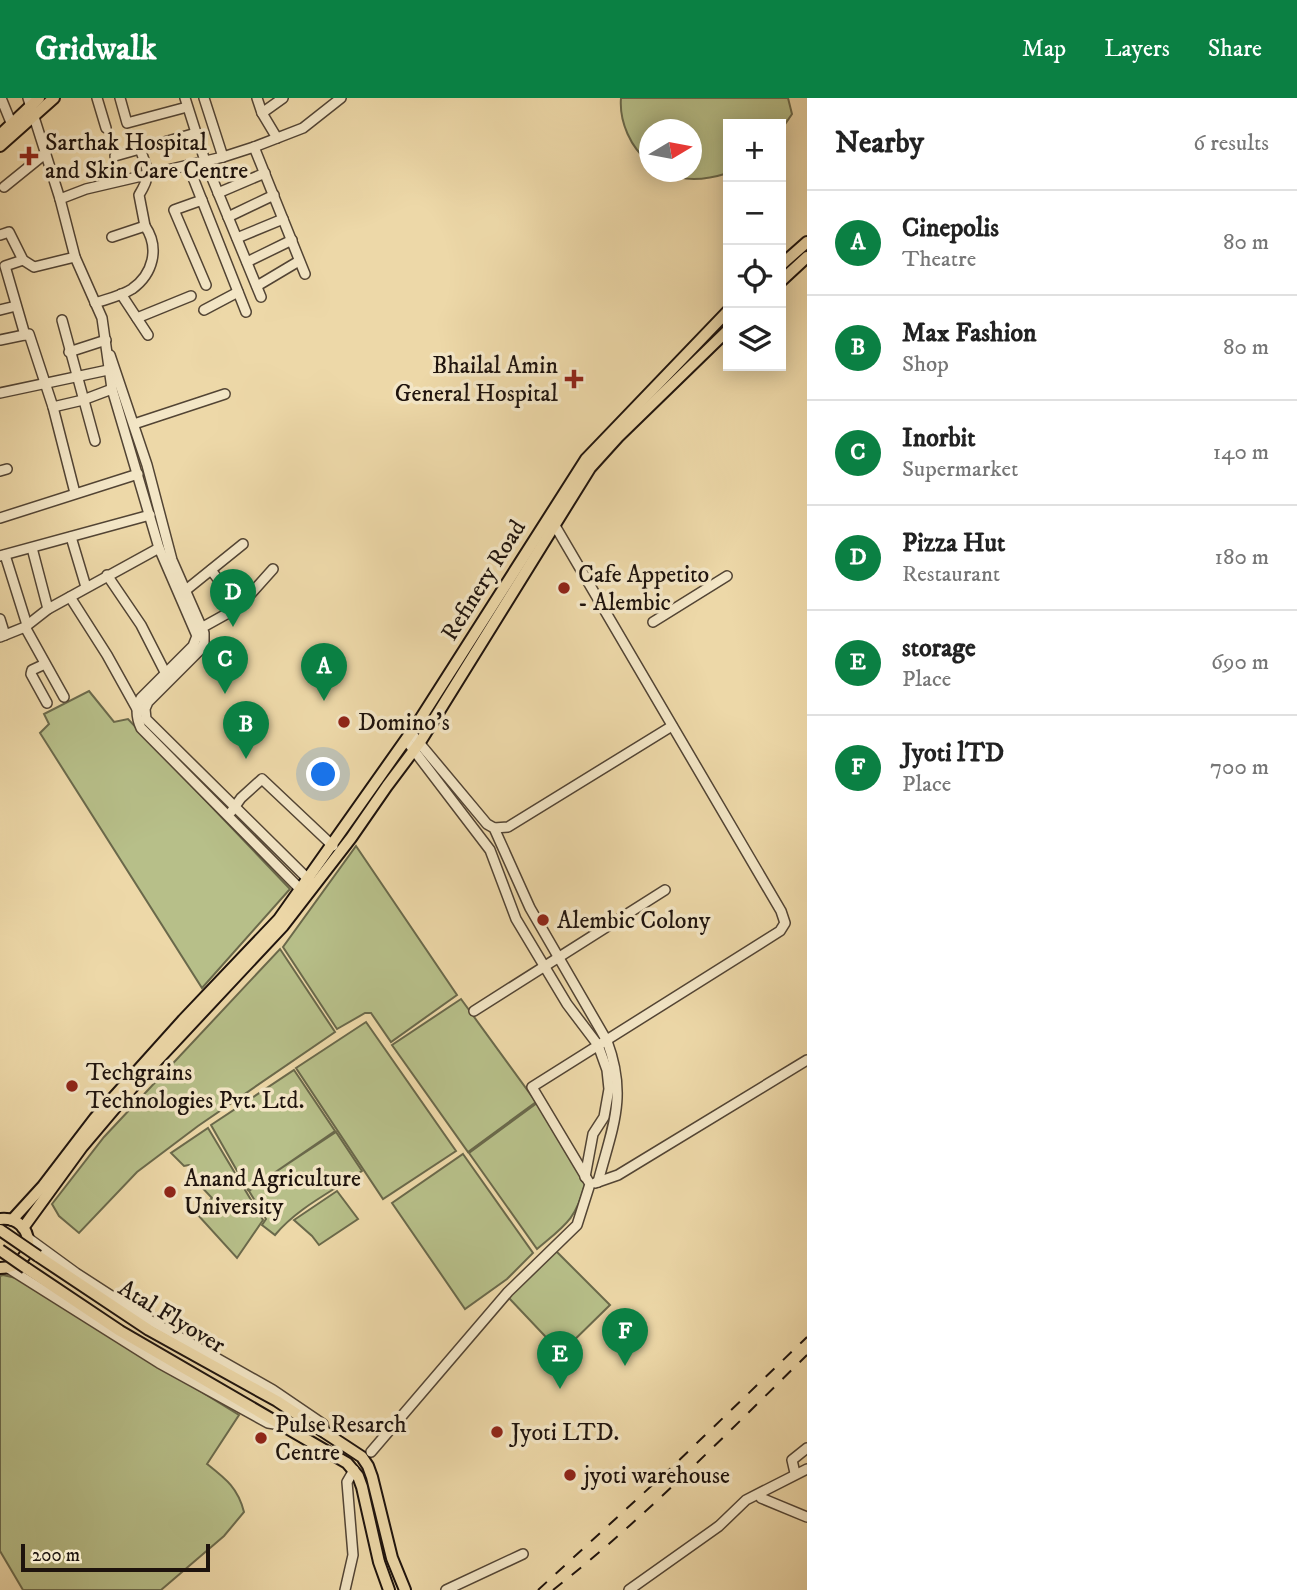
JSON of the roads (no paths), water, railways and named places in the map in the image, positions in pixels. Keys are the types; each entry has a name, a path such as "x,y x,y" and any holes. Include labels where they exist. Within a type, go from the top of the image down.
{"main road":[{"path":"0,135 33,104 54,98"},
{"path":"0,146 33,104"},
{"path":"786,261 807,242"},
{"path":"786,276 807,257"},
{"name":"Refinery Road","path":"302,892 315,886 417,746 549,528 593,449 723,317"},
{"name":"Refinery Road","path":"302,892 306,877 333,846 585,476 603,453 723,335"},
{"path":"12,1220 154,1058 283,926 302,892"},
{"path":"4,1268 22,1260 26,1254 26,1233 79,1145"},
{"path":"0,1219 12,1220 26,1233"},
{"name":"Atal Flyover","path":"0,1230 149,1330 277,1401 367,1458"},
{"name":"Atal Flyover","path":"0,1250 120,1331 334,1454 354,1470"},
{"path":"367,1458 392,1558 405,1590"},
{"path":"354,1470 362,1486 379,1562 389,1590"}],"street":[{"path":"1,98 12,125"},
{"path":"97,98 106,128"},
{"path":"120,98 127,123 186,102 205,161 261,297"},
{"path":"204,98 223,157"},
{"path":"257,98 262,113 277,138"},
{"path":"262,113 282,98"},
{"path":"60,199 86,189 223,157 254,147 303,128 341,98"},
{"path":"33,104 75,257 102,317 108,350 134,424 172,560 203,627 205,638 202,646 141,698 137,709"},
{"path":"115,156 196,133"},
{"path":"254,147 305,274"},
{"path":"95,303 121,294 138,284 154,259 139,195 149,174 140,149"},
{"path":"4,187 46,153"},
{"path":"188,165 246,312"},
{"path":"218,193 265,173"},
{"path":"228,217 274,195"},
{"path":"202,200 174,210 206,285"},
{"path":"237,238 284,219"},
{"path":"111,237 145,226"},
{"path":"0,235 9,232 23,260 34,267 75,257"},
{"path":"247,262 292,240"},
{"path":"23,260 5,266 3,274 25,335"},
{"path":"257,286 299,261"},
{"path":"204,310 238,292"},
{"path":"121,294 148,335"},
{"path":"137,318 191,296"},
{"path":"0,310 16,306"},
{"path":"62,320 95,441"},
{"path":"0,340 29,334 53,407 75,493"},
{"path":"69,352 106,340"},
{"path":"108,350 112,389 159,548 197,636 193,646 148,702 145,709 146,719 315,886"},
{"path":"0,393 108,370"},
{"path":"53,407 112,389"},
{"path":"134,424 225,394"},
{"path":"0,518 138,474"},
{"path":"64,697 26,626 2,556 150,515"},
{"path":"549,528 672,726 781,911 785,923 780,931 532,1087 591,1181"},
{"path":"71,537 86,587"},
{"path":"186,590 243,544"},
{"path":"32,548 48,609"},
{"path":"0,619 2,636 26,626 48,609 159,548"},
{"path":"203,627 239,607 273,569"},
{"path":"211,570 239,607"},
{"path":"107,575 141,625 167,676"},
{"path":"653,622 727,576"},
{"path":"70,597 137,709 141,728 302,892"},
{"path":"45,664 31,674 47,703"},
{"path":"409,736 487,824 494,828 508,827 672,726"},
{"path":"417,746 490,850 516,919 567,1004 602,1043 609,1088 604,1117 593,1134 591,1181"},
{"path":"229,817 234,808 262,779 333,846"},
{"path":"367,1458 508,1292 577,1225 591,1181 613,1133 618,1079 559,958 530,908 494,828"},
{"path":"474,1011 665,890"},
{"path":"591,1181 618,1175 807,1060"},
{"path":"26,1233 76,1273 144,1317 274,1390 323,1424 325,1433"},
{"path":"4,1268 159,1363 268,1423 282,1425"},
{"path":"795,1473 792,1460 807,1448"},
{"path":"629,1590 719,1526 746,1500 807,1469"},
{"path":"345,1590 353,1555 347,1482 354,1470"},
{"path":"761,1498 807,1517"},
{"path":"446,1590 523,1554"}],"railway":[{"path":"538,1590 672,1467 807,1337"},
{"path":"553,1590 651,1506 807,1355"}],"place":[{"name":"Sarthak Hospital and Skin Care Centre","path":"29,156"},
{"name":"Bhailal Amin General Hospital","path":"574,379"},
{"name":"Cafe Appetito - Alembic","path":"564,588"},
{"name":"Pizza Hut","path":"233,627"},
{"name":"Inorbit","path":"225,694"},
{"name":"Cinepolis","path":"324,701"},
{"name":"Domino's","path":"344,722"},
{"name":"Max Fashion","path":"246,759"},
{"name":"Alembic Colony","path":"543,920"},
{"name":"Techgrains Technologies Pvt. Ltd.","path":"72,1086"},
{"name":"Anand Agriculture University","path":"170,1192"},
{"name":"Jyoti lTD","path":"625,1366"},
{"name":"storage","path":"560,1389"},
{"name":"Jyoti LTD.","path":"497,1432"},
{"name":"Pulse Resarch Centre","path":"261,1438"},
{"name":"jyoti warehouse","path":"570,1475"}]}
